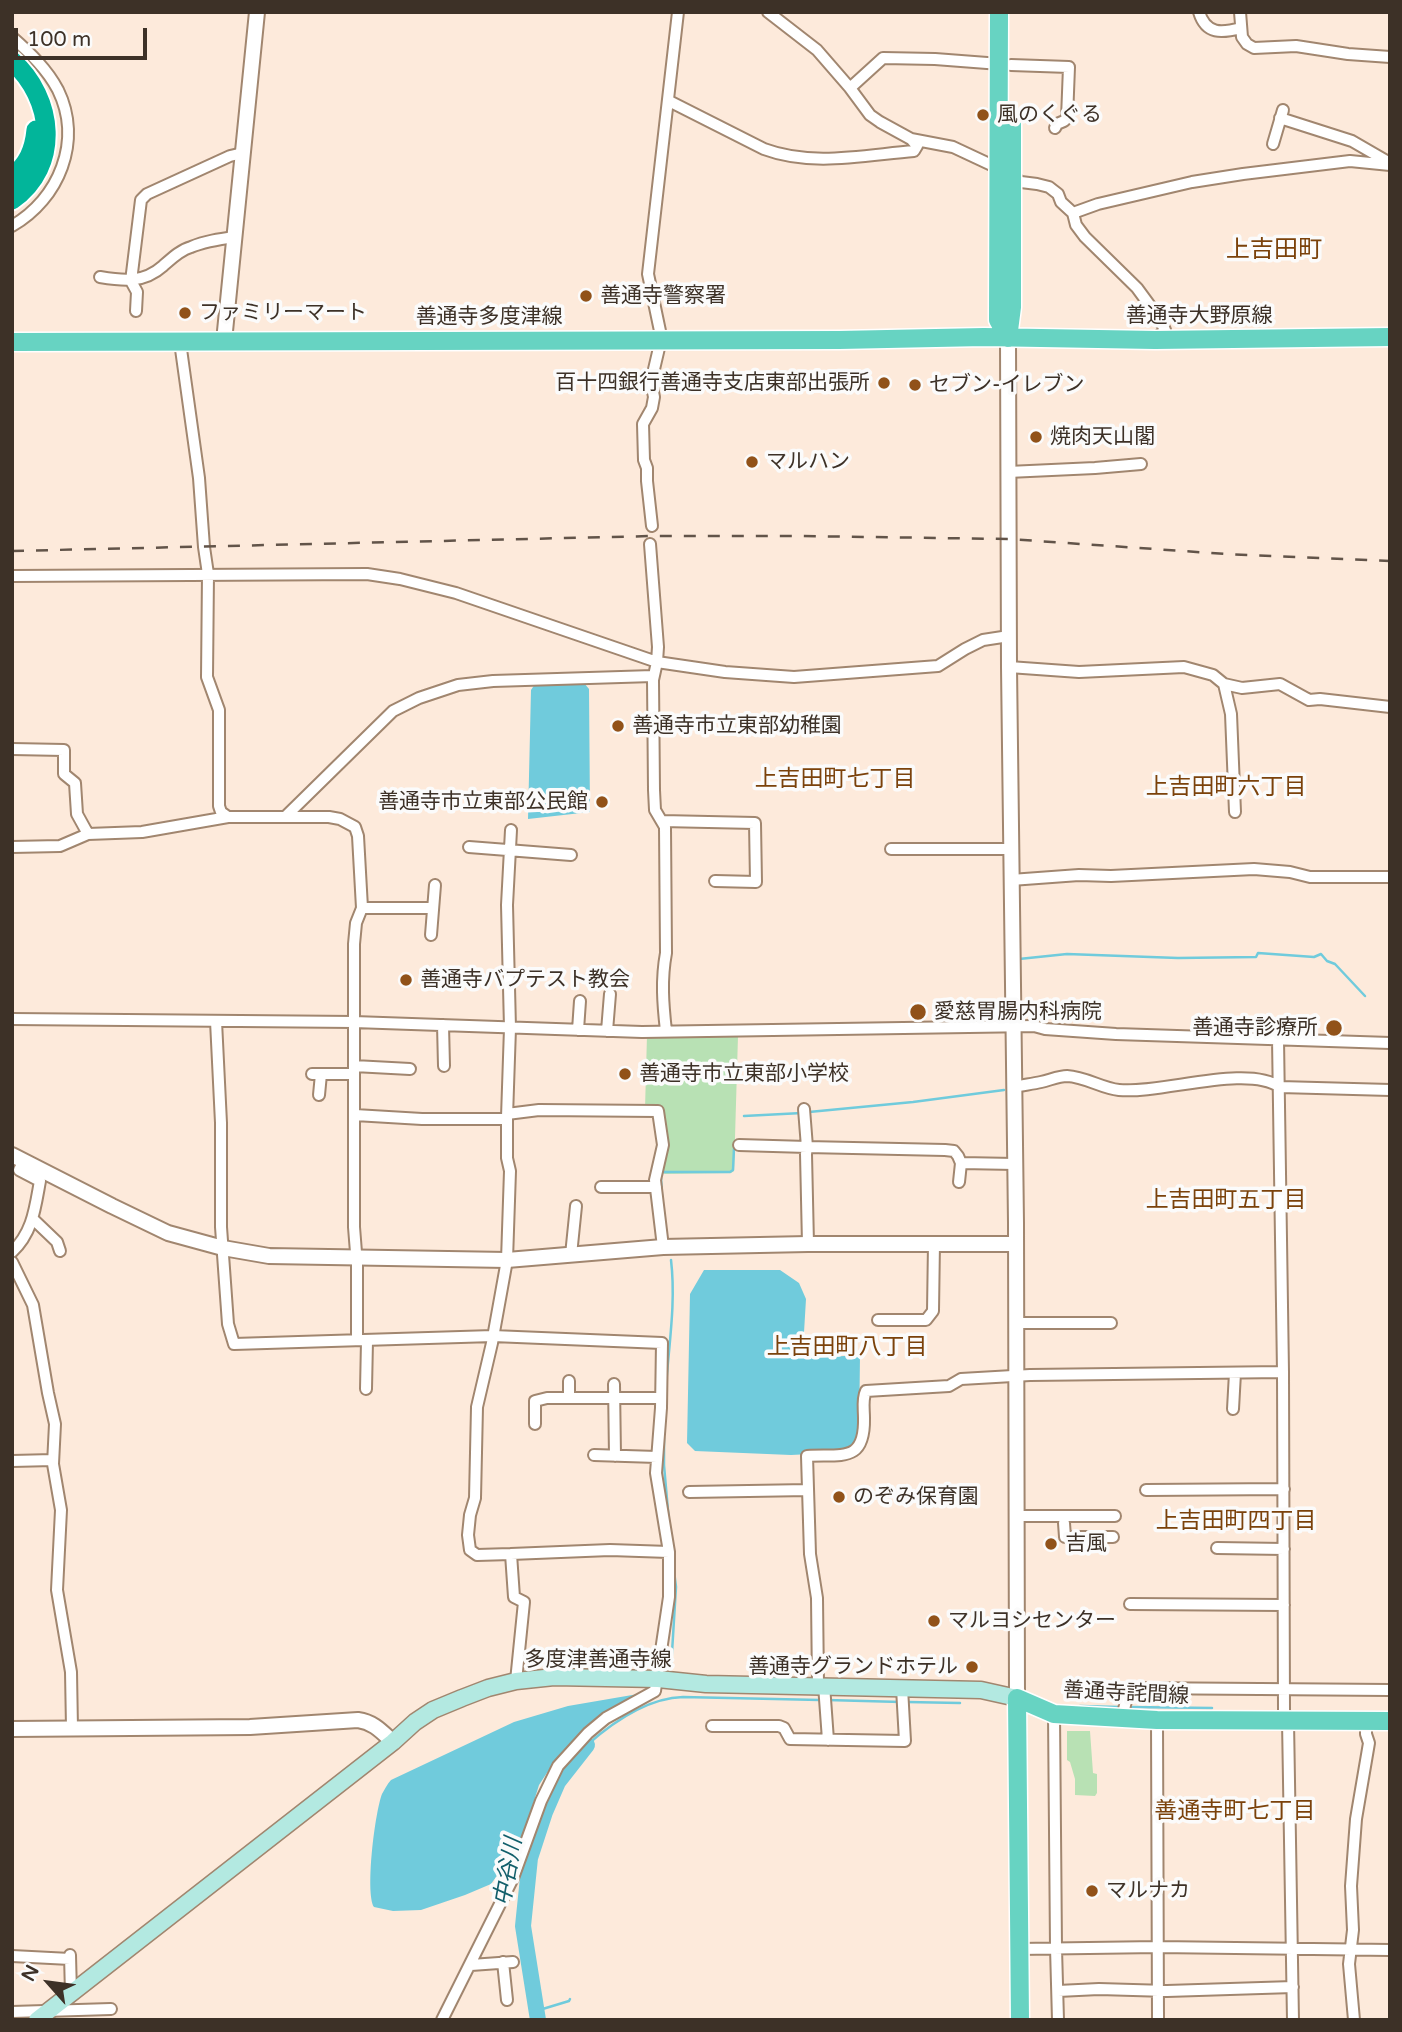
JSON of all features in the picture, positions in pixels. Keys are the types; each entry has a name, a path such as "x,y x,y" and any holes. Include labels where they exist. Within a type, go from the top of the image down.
{"highway":[{"path":"12,61 25,75 42,105 46,146 44,159 36,174 12,200"},
{"path":"12,75 29,99 36,129 30,156 24,167 12,177"}],"main road":[{"path":"999,12 1006,65"},
{"path":"1008,338 1012,307 1006,173 1006,65 1011,12"},
{"name":"善通寺大野原線","path":"1008,338 1155,340 1390,337"},
{"name":"善通寺多度津線","path":"12,342 1008,338"},
{"name":"多度津善通寺線","path":"50,2016 71,1994 415,1722 433,1710 488,1688 516,1681 566,1677 658,1679 903,1698 981,1690 1017,1698"},
{"path":"1017,1698 1020,2020"},
{"name":"善通寺詫間線","path":"1017,1698 1054,1714 1157,1720 1390,1721"}],"street":[{"path":"224,341 257,12"},
{"path":"652,526 644,460 643,424 652,408 654,397 651,382 660,331 648,274 678,12"},
{"path":"768,12 817,50 870,116 911,139 953,147 1021,182 1049,187 1058,194 1061,202 1073,213 1076,225 1085,237 1138,288 1159,318 1165,330 1155,340"},
{"path":"1199,12 1202,23 1212,30 1227,32 1241,28"},
{"path":"1240,12 1242,37 1254,48 1296,46 1390,57"},
{"path":"12,37 37,60 58,91 65,110 67,148 56,184 43,201 12,226"},
{"path":"850,88 883,58 1069,67 1067,118 1056,124 1055,128"},
{"path":"668,101 764,149 805,160 914,150 917,146 911,139"},
{"path":"1273,144 1282,114 1352,141 1390,164"},
{"path":"136,311 137,292 131,281 141,200 147,194 230,156 243,153"},
{"path":"1073,213 1098,204 1230,176 1350,161 1390,164"},
{"path":"100,277 141,280 189,247 235,237"},
{"path":"1008,338 1017,1698"},
{"path":"180,342 199,478 208,574 207,677 219,710 219,807 221,813 228,817"},
{"path":"1009,472 1141,464"},
{"path":"650,544 656,599 657,662 653,677 655,810 665,827 666,953 662,995 666,1031"},
{"path":"12,576 367,574 456,593 657,662 725,672 794,677 938,666 983,640 1009,636"},
{"path":"1009,667 1079,672 1184,667 1213,675 1224,684 1242,688 1280,684 1309,700 1390,707"},
{"path":"285,817 393,711 419,698 458,685 493,681 653,677"},
{"path":"1224,684 1231,714 1235,813"},
{"path":"12,748 64,750 64,774 75,783 77,814 89,834"},
{"path":"12,847 60,846 89,834 142,832 228,817 329,817 355,827 358,836 362,908 356,923 354,944 354,1227 366,1389"},
{"path":"662,821 755,823 756,883 715,881"},
{"path":"511,830 507,905 510,1028 507,1117 510,1192 507,1259 478,1407 475,1498 468,1535 470,1550 477,1555 610,1550 669,1552"},
{"path":"469,847 571,855"},
{"path":"891,849 1010,849"},
{"path":"1011,880 1254,869 1290,872 1310,877 1390,877"},
{"path":"431,935 435,885"},
{"path":"362,908 433,908"},
{"path":"607,1031 610,994"},
{"path":"578,1030 580,1001"},
{"path":"12,1019 354,1022 607,1031 1034,1026 1116,1034 1390,1043"},
{"path":"216,1021 221,1123 221,1227 228,1324 234,1344 493,1336 662,1343 656,1473 669,1552 670,1597 655,1691 606,1718 588,1733 558,1766 541,1801 513,1878 442,2020"},
{"path":"443,1025 444,1066"},
{"path":"1278,1039 1284,1711 1288,1721 1293,2020"},
{"path":"319,1095 316,1074 410,1069"},
{"path":"1014,1087 1064,1076 1084,1078 1104,1087 1120,1090 1230,1078 1272,1082 1280,1087 1390,1090"},
{"path":"355,1115 422,1119 507,1117 539,1110 658,1111 663,1145 655,1181 663,1247"},
{"path":"804,1111 808,1244"},
{"path":"739,1145 954,1151 961,1163 959,1182"},
{"path":"18,1158 148,1224 191,1240 269,1256 507,1259 663,1247 1016,1244"},
{"path":"12,1252 34,1220 40,1181 19,1170 18,1158"},
{"path":"961,1163 1015,1164"},
{"path":"601,1187 656,1187"},
{"path":"570,1255 576,1206"},
{"path":"34,1220 57,1242 60,1251"},
{"path":"878,1320 926,1320 933,1311 934,1243"},
{"path":"12,1262 33,1305 55,1424 53,1460 61,1510 57,1590 71,1672 72,1728"},
{"path":"1016,1323 1111,1323"},
{"path":"828,1740 817,1598 810,1554 807,1456 849,1453 859,1448 864,1434 866,1391 949,1386 961,1379 1016,1376 1283,1372"},
{"path":"1233,1409 1235,1373"},
{"path":"569,1381 569,1398"},
{"path":"614,1384 615,1456"},
{"path":"535,1424 535,1401 547,1398 661,1398"},
{"path":"594,1455 657,1457"},
{"path":"12,1461 53,1460"},
{"path":"1146,1490 1284,1489"},
{"path":"688,1492 808,1490"},
{"path":"1016,1519 1115,1516"},
{"path":"1016,1519 1068,1523 1065,1537 1113,1538"},
{"path":"1217,1548 1284,1549"},
{"path":"511,1554 514,1597 524,1602 516,1681"},
{"path":"1130,1604 1284,1605"},
{"path":"1122,1718 1129,1688 1390,1690"},
{"path":"712,1726 779,1726 784,1728 790,1739 905,1741 903,1698"},
{"path":"1054,1714 1058,2020"},
{"path":"12,1729 250,1727 358,1720 368,1721 393,1741"},
{"path":"1157,1720 1158,2020"},
{"path":"1354,2020 1349,1964 1353,1930 1351,1886 1356,1819 1368,1743 1366,1721"},
{"path":"1019,1949 1158,1947 1390,1950"},
{"path":"12,1956 25,1962 70,1956 71,1994"},
{"path":"471,1965 508,1962 507,2000"},
{"path":"1058,1991 1293,1987"},
{"path":"12,2012 50,2016 97,2015 111,2010"}],"green space":[{"path":"647,1035 738,1036 734,1171 731,1173 660,1172 661,1109 645,1109"},
{"path":"1067,1731 1090,1731 1093,1773 1097,1774 1095,1796 1075,1795 1075,1779 1067,1760"}],"water":[{"path":"584,683 589,689 590,812 528,819 531,690 535,684"},
{"path":"704,1270 780,1270 799,1283 806,1299 803,1349 812,1358 860,1355 859,1437 849,1452 791,1455 695,1451 687,1443 690,1294"},
{"path":"642,1695 638,1699 622,1702 607,1712 581,1733 556,1759 539,1785 519,1849 517,1848 491,1884 421,1910 393,1911 374,1907 370,1886 374,1834 379,1803 391,1780 514,1722 568,1706"}],"waterway":[{"path":"1019,959 1067,954 1178,958 1256,957 1258,953 1314,957 1321,954 1327,961 1335,964 1365,996"},
{"path":"809,1112 1004,1090"},
{"path":"744,1116 802,1113"},
{"path":"662,1172 730,1172 733,1170 734,1148"},
{"path":"661,1178 662,1196"},
{"path":"666,1386 672,1307 671,1260"},
{"path":"664,1438 669,1522"},
{"path":"671,1669 676,1587 674,1571"},
{"path":"587,1745 631,1713 670,1698 820,1700"},
{"path":"827,1700 901,1702"},
{"path":"907,1702 960,1703"},
{"path":"1080,1706 1119,1707"},
{"path":"1128,1707 1212,1708"},
{"name":"中谷川","path":"538,2020 523,1926 530,1858 558,1782 587,1745"},
{"path":"536,2011 570,1999"}],"railway":[{"path":"12,551 652,536 797,536 1009,539 1226,554 1390,561"}],"place":[{"name":"風のくぐる","path":"983,115"},
{"name":"善通寺警察署","path":"586,296"},
{"name":"ファミリーマート","path":"185,313"},
{"name":"百十四銀行善通寺支店東部出張所","path":"884,383"},
{"name":"セブン-イレブン","path":"915,385"},
{"name":"焼肉天山閣","path":"1036,437"},
{"name":"マルハン","path":"752,462"},
{"name":"善通寺市立東部幼稚園","path":"618,726"},
{"name":"善通寺市立東部公民館","path":"602,802"},
{"name":"善通寺バプテスト教会","path":"406,980"},
{"name":"愛慈胃腸内科病院","path":"918,1012"},
{"name":"善通寺診療所","path":"1334,1028"},
{"name":"善通寺市立東部小学校","path":"625,1074"},
{"name":"のぞみ保育園","path":"839,1497"},
{"name":"吉風","path":"1051,1544"},
{"name":"マルヨシセンター","path":"934,1621"},
{"name":"善通寺グランドホテル","path":"972,1667"},
{"name":"マルナカ","path":"1092,1891"}],"district":[{"name":"上吉田町","path":"1274,251"},
{"name":"上吉田町七丁目","path":"835,780"},
{"name":"上吉田町六丁目","path":"1226,788"},
{"name":"上吉田町五丁目","path":"1226,1201"},
{"name":"上吉田町八丁目","path":"847,1348"},
{"name":"上吉田町四丁目","path":"1236,1522"},
{"name":"善通寺町七丁目","path":"1235,1812"}]}
